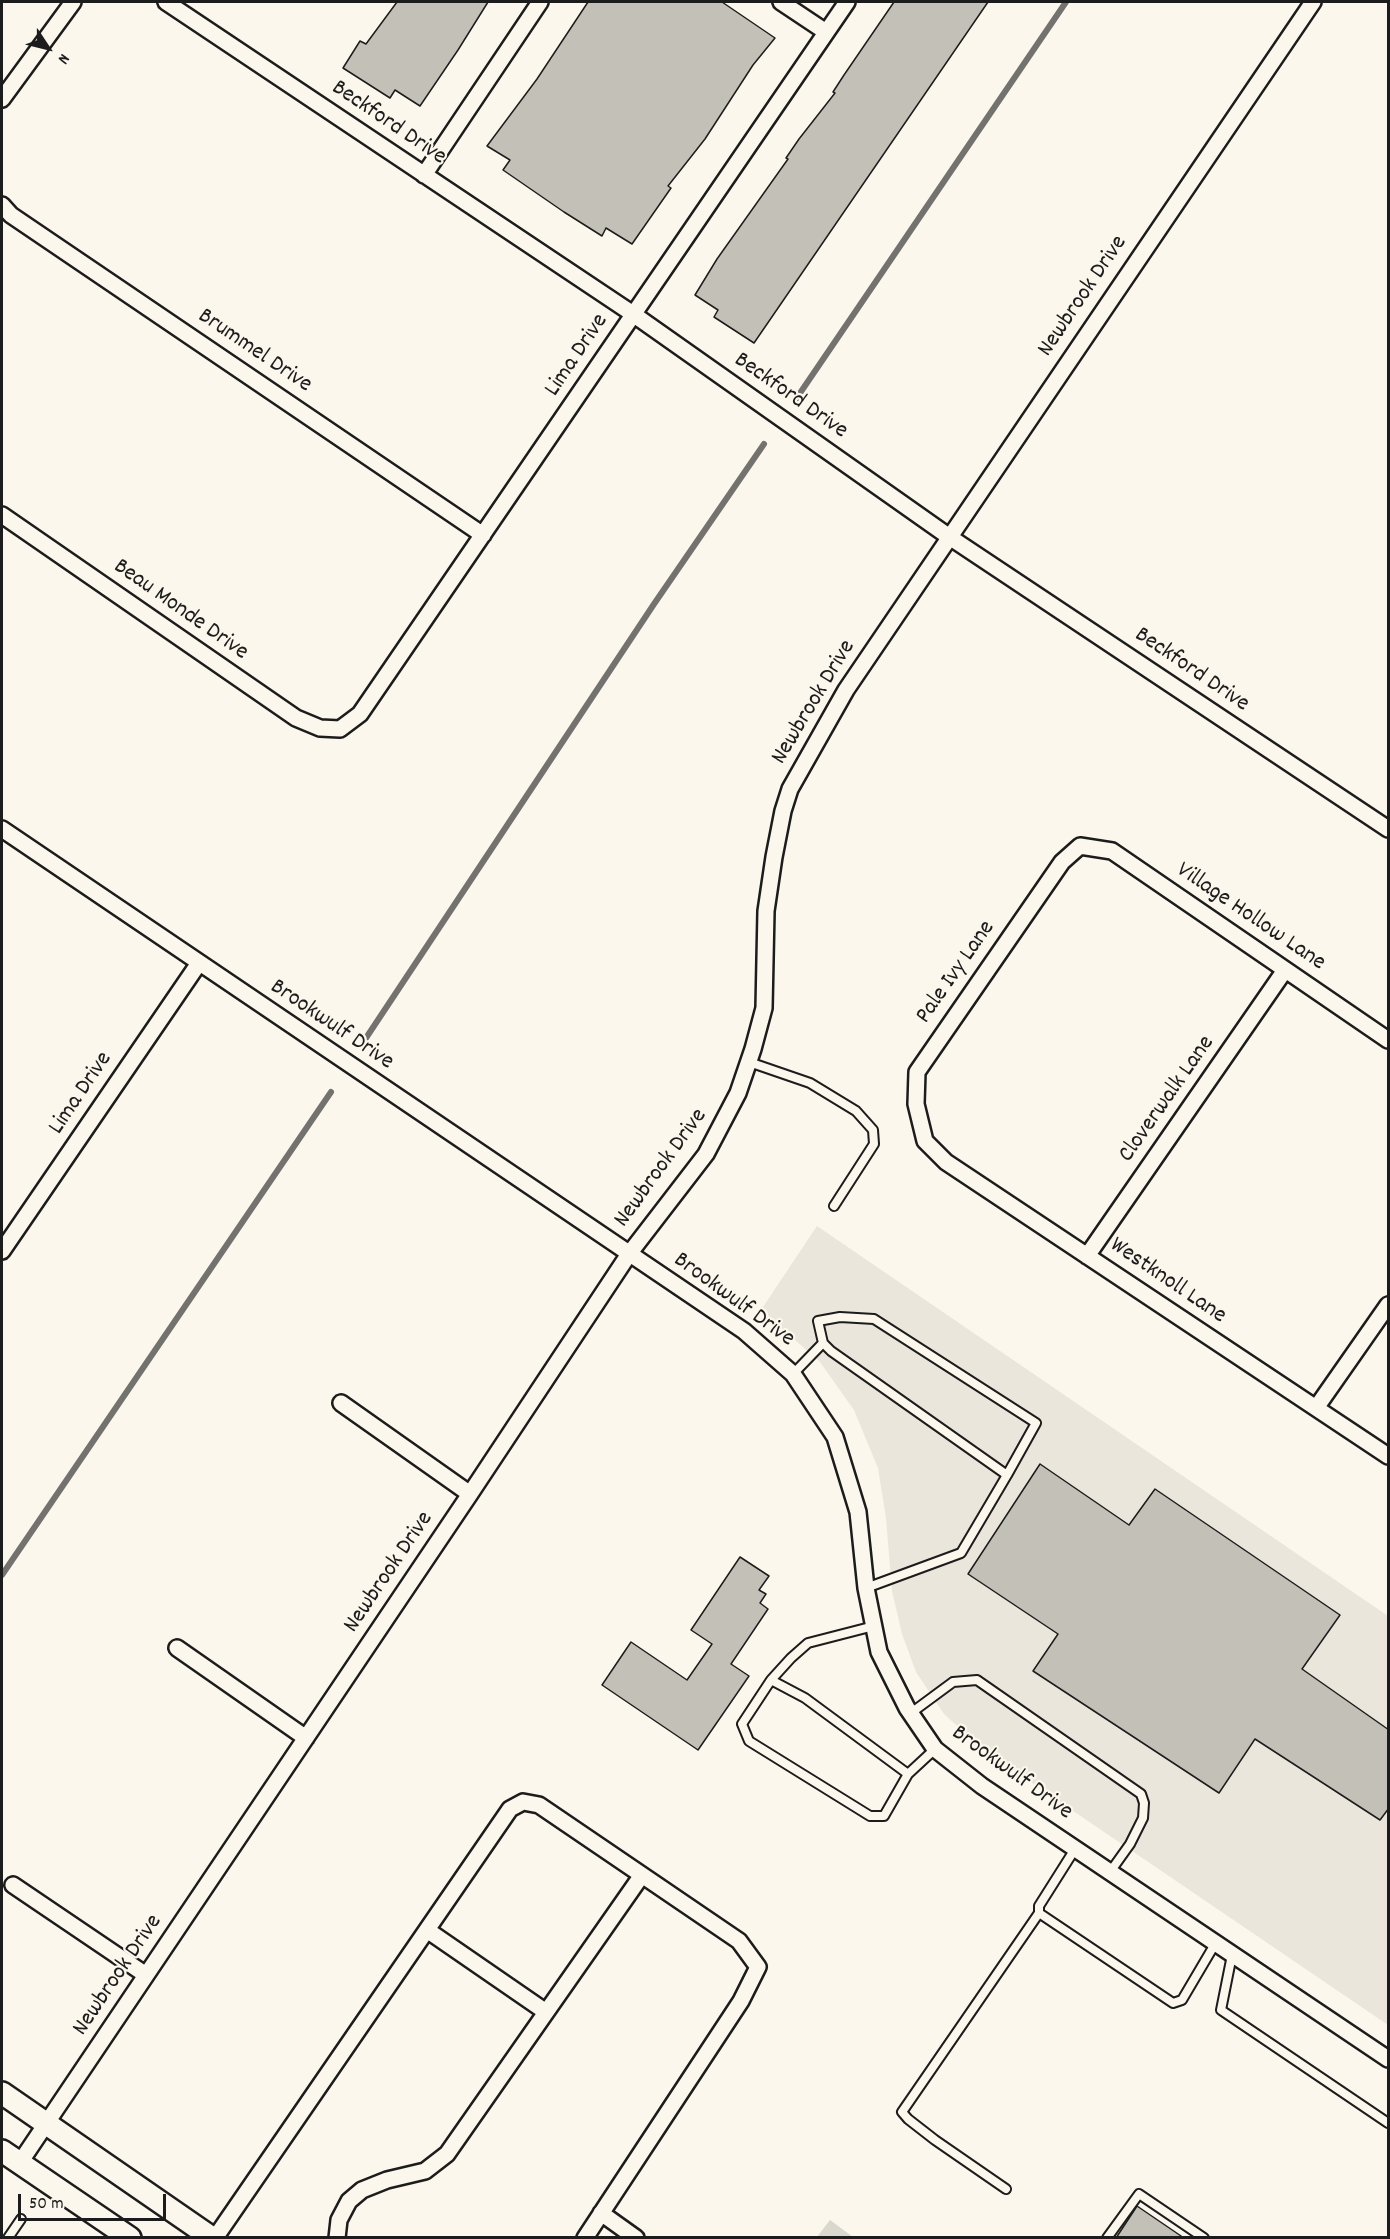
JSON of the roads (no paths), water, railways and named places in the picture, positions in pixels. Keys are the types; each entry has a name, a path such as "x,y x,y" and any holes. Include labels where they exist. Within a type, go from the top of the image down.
{"main road":[{"path":"2,2093 214,2238"},
{"path":"2,2151 130,2238"}],"street":[{"path":"2,99 73,2"},
{"name":"Beckford Drive","path":"166,2 633,314 948,536 1389,829"},
{"path":"424,175 540,2"},
{"path":"781,2 826,32"},
{"name":"Lima Drive","path":"340,729 360,714 847,2"},
{"name":"Newbrook Drive","path":"19,2164 629,1254 706,1154 733,1104 749,1062 764,1008 766,911 783,811 790,789 846,690 948,536 1313,2"},
{"name":"Brummel Drive","path":"2,205 21,222 483,535"},
{"name":"Beau Monde Drive","path":"2,515 296,718 320,728 340,729"},
{"name":"Brookwulf Drive","path":"2,829 744,1331 793,1374 835,1437 858,1512 866,1588 879,1652 911,1713 935,1749 982,1786 1389,2059"},
{"name":"Village Hollow Lane","path":"1080,846 1112,851 1389,1040"},
{"name":"Pale Ivy Lane","path":"925,1141 916,1104 917,1071 1062,862 1080,846"},
{"name":"Lima Drive","path":"2,1251 199,963"},
{"name":"Cloverwalk Lane","path":"1087,1256 1286,970"},
{"name":"Westknoll Lane","path":"925,1141 946,1162 1389,1456"},
{"path":"1316,1408 1389,1305"},
{"path":"341,1403 470,1494"},
{"path":"177,1648 306,1738"},
{"path":"214,2238 510,1809 524,1802 539,1805 739,1941 758,1967 741,2001 585,2238"},
{"path":"337,2238 339,2220 349,2201 362,2190 387,2180 425,2171 447,2154 642,1875"},
{"path":"13,1886 146,1975"},
{"path":"427,1930 546,2012"},
{"path":"601,2213 636,2238"}],"lane":[{"path":"749,1062 810,1083 856,1111 873,1130 874,1144 834,1206"},
{"path":"866,1588 962,1553 1007,1475 1036,1423 874,1319 840,1317 818,1322 823,1343 831,1351 1007,1475"},
{"path":"793,1374 823,1343"},
{"path":"873,1626 808,1643 791,1658 771,1680 742,1724 749,1741 870,1816 884,1816 908,1774 935,1749"},
{"path":"771,1680 805,1698 908,1774"},
{"path":"911,1713 953,1682 977,1680 1142,1794 1143,1818 1130,1844 1110,1872"},
{"path":"1006,2188 935,2140 902,2112 1039,1912 1039,1906 1075,1849"},
{"path":"1039,1912 1173,2002 1182,2000 1215,1944"},
{"path":"1232,1955 1221,2010 1389,2123"},
{"path":"1107,2238 1138,2194 1204,2238"},
{"path":"8,2238 21,2219"}],"waterway":[{"path":"796,399 1066,2"},
{"path":"366,1038 654,604 764,444"},
{"path":"2,1575 331,1092"}]}
